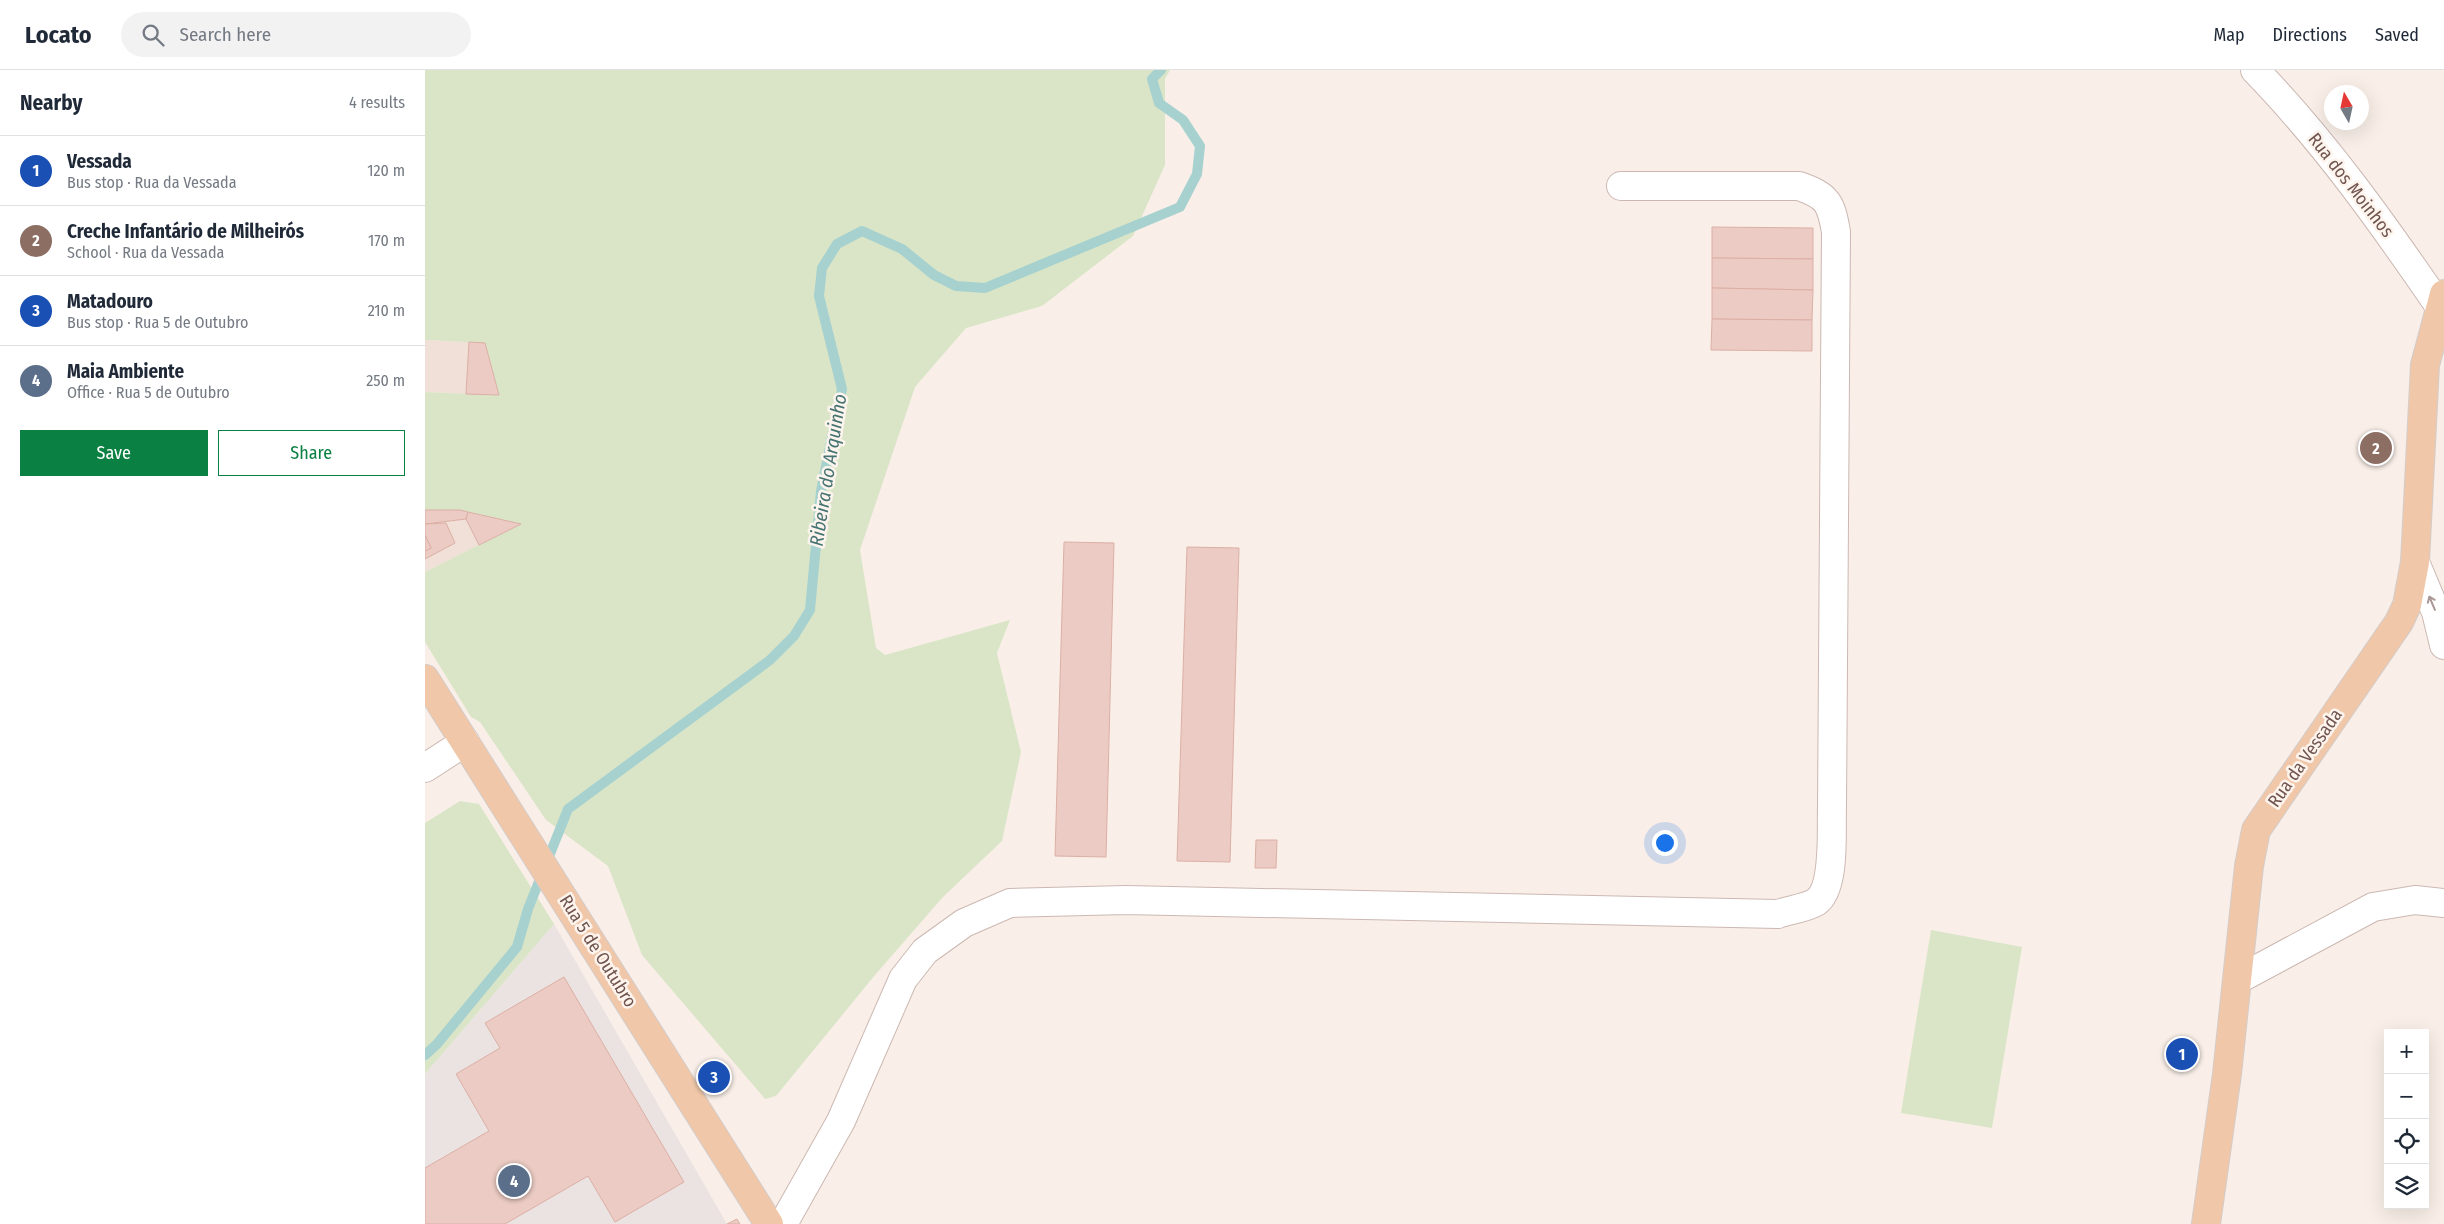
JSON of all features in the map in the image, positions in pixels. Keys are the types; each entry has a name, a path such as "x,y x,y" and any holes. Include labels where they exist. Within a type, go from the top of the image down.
{"main road":[{"name":"Rua da Vessada","path":"2206,1224 2237,980 2249,866 2256,830 2399,622 2407,605 2415,562 2425,366 2442,301"},
{"name":"Rua 5 de Outubro","path":"425,680 769,1224"}],"street":[{"name":"Rua dos Moinhos","path":"2255,70 2279,95 2372,208 2442,301"},
{"path":"783,1224 841,1121 903,979 925,951 963,923 1010,903 1136,901 1778,914 1816,902 1825,890 1829,873 1832,797 1836,242 1832,210 1819,192 1799,186 1621,186"},
{"path":"2415,562 2436,612 2444,644"},
{"path":"425,768 465,742"},
{"path":"2237,980 2373,908 2415,900 2444,903"}],"shaded area":[{"path":"425,340 485,343 499,395 425,392"},
{"path":"425,510 460,510 521,524 425,572"},
{"path":"554,924 727,1224 425,1224 425,1074"}],"green space":[{"path":"425,70 1170,70 1165,79 1165,165 1133,236 1042,306 966,328 915,387 860,550 876,648 885,655 1010,620 997,653 1021,752 1002,841 943,897 875,975 776,1096 765,1099 642,955 608,866 546,820 480,722 471,717 425,642 425,572 520,524 460,510 425,510 425,392 499,395 485,343 425,340"},
{"path":"460,801 479,804 554,924 425,1074 425,823"},
{"path":"1931,930 2022,947 1992,1128 1901,1113"}],"building":[{"path":"1712,227 1813,228 1813,259 1712,258"},
{"path":"1712,258 1813,259 1813,290 1712,288"},
{"path":"1712,288 1813,290 1812,320 1712,319"},
{"path":"1712,319 1812,320 1812,351 1711,350"},
{"path":"469,342 485,343 499,395 466,394"},
{"path":"425,510 460,510 468,512 466,519 425,524"},
{"path":"468,512 521,524 479,545 466,519"},
{"path":"446,523 455,543 425,559 425,551 431,548 425,535 425,524"},
{"path":"425,535 431,548 425,551"},
{"path":"1064,542 1114,543 1106,857 1055,856"},
{"path":"1187,547 1239,548 1230,862 1177,861"},
{"path":"1256,840 1277,840 1276,868 1255,868"},
{"path":"564,977 684,1182 615,1222 588,1176 505,1224 425,1224 425,1168 489,1131 456,1074 500,1048 485,1023"},
{"path":"737,1219 740,1224 727,1224"}],"waterway":[{"name":"Ribeira do Arquinho","path":"425,1055 437,1044 517,947 528,909 568,809 770,660 794,636 810,610 821,491 842,389 819,296 822,268 837,244 862,231 902,249 934,275 956,286 985,288 1180,207 1197,174 1200,146 1183,120 1159,103 1152,79 1161,70"}],"place":[{"name":"Creche Infantário de Milheirós","path":"2376,448"},
{"name":"Vessada","path":"2182,1054"},
{"name":"Matadouro","path":"714,1077"},
{"name":"Maia Ambiente","path":"514,1181"}]}
